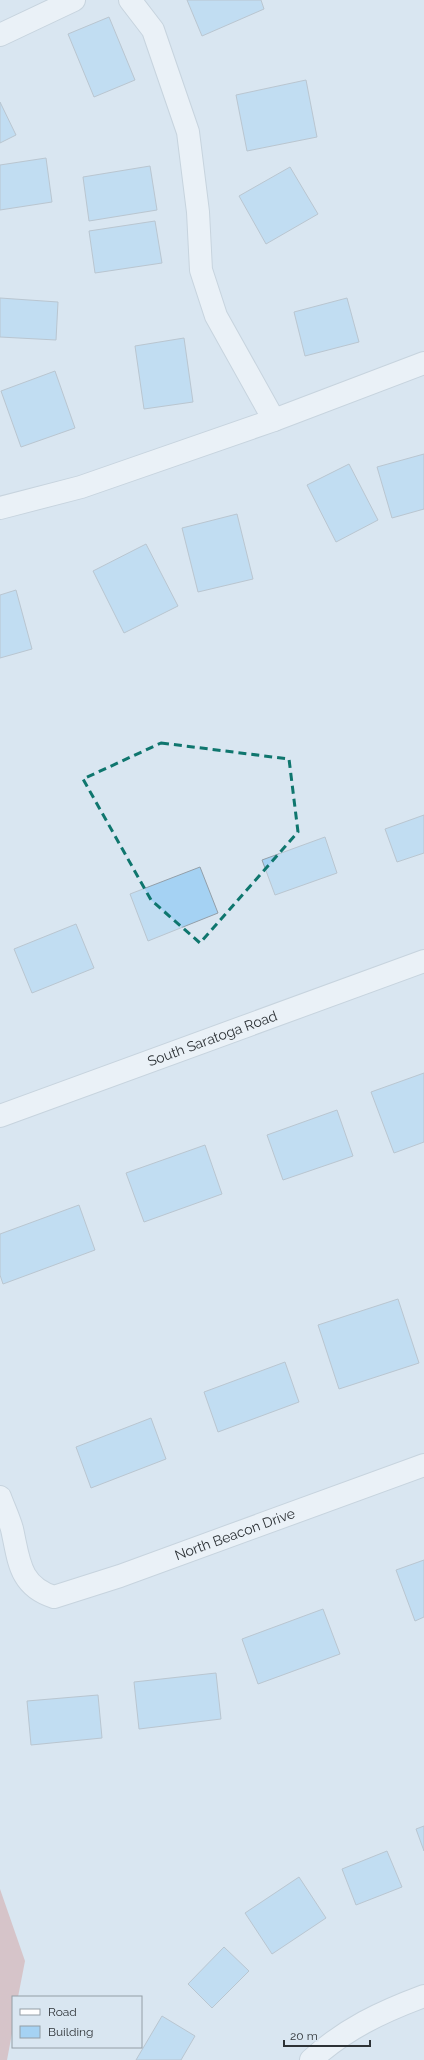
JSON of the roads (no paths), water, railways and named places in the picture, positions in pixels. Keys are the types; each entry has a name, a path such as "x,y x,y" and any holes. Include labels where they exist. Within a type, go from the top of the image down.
{"street":[{"path":"0,35 74,0"},
{"path":"130,0 153,30 188,132 198,212 201,270 216,316 274,420"},
{"path":"0,508 81,487 274,420 424,363"},
{"name":"South Saratoga Road","path":"0,1116 424,961"},
{"name":"North Beacon Drive","path":"0,1497 11,1528 18,1564 29,1583 45,1594 54,1597 120,1576 424,1465"},
{"path":"311,2060 329,2044 359,2024 424,1996"}]}
